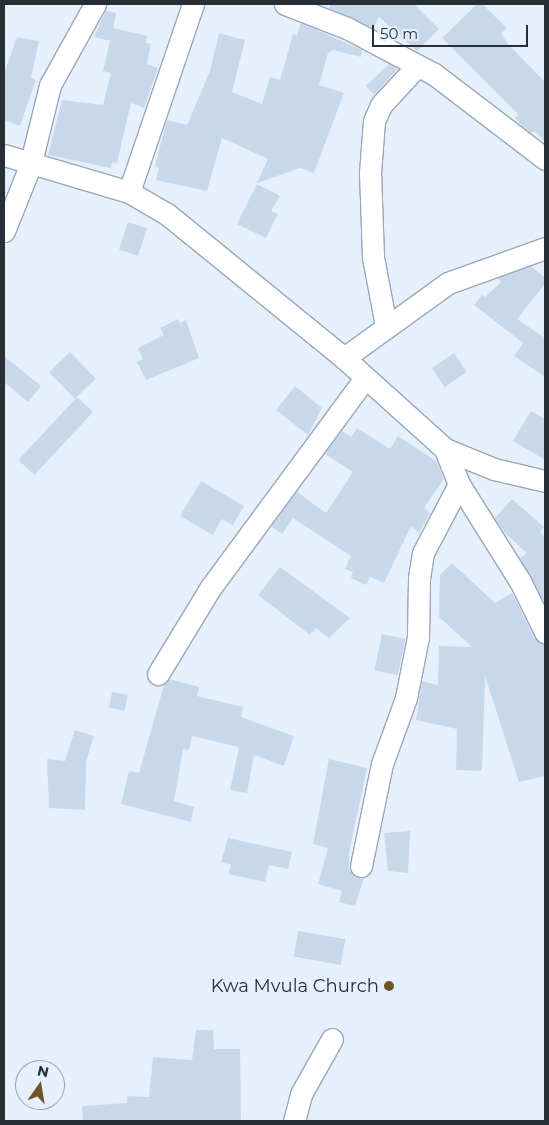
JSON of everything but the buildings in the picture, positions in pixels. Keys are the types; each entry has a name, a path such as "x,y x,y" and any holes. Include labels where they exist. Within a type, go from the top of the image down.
{"street":[{"path":"4,231 30,166 50,85 95,4"},
{"path":"129,192 193,4"},
{"path":"285,4 347,28 418,65 462,93 545,159"},
{"path":"386,326 374,264 370,192 374,121 381,105 418,65"},
{"path":"4,155 30,166 129,192 167,214 344,358 445,449 494,469 545,481"},
{"path":"344,358 448,283 545,248"},
{"path":"158,674 211,587 365,378"},
{"path":"445,449 459,484 521,583 545,632"},
{"path":"361,866 382,764 401,720 406,698 418,637 418,578 423,553 459,484"},
{"path":"294,1121 301,1094 332,1039"}],"place":[{"name":"Kwa Mvula Church","path":"389,986"}]}
